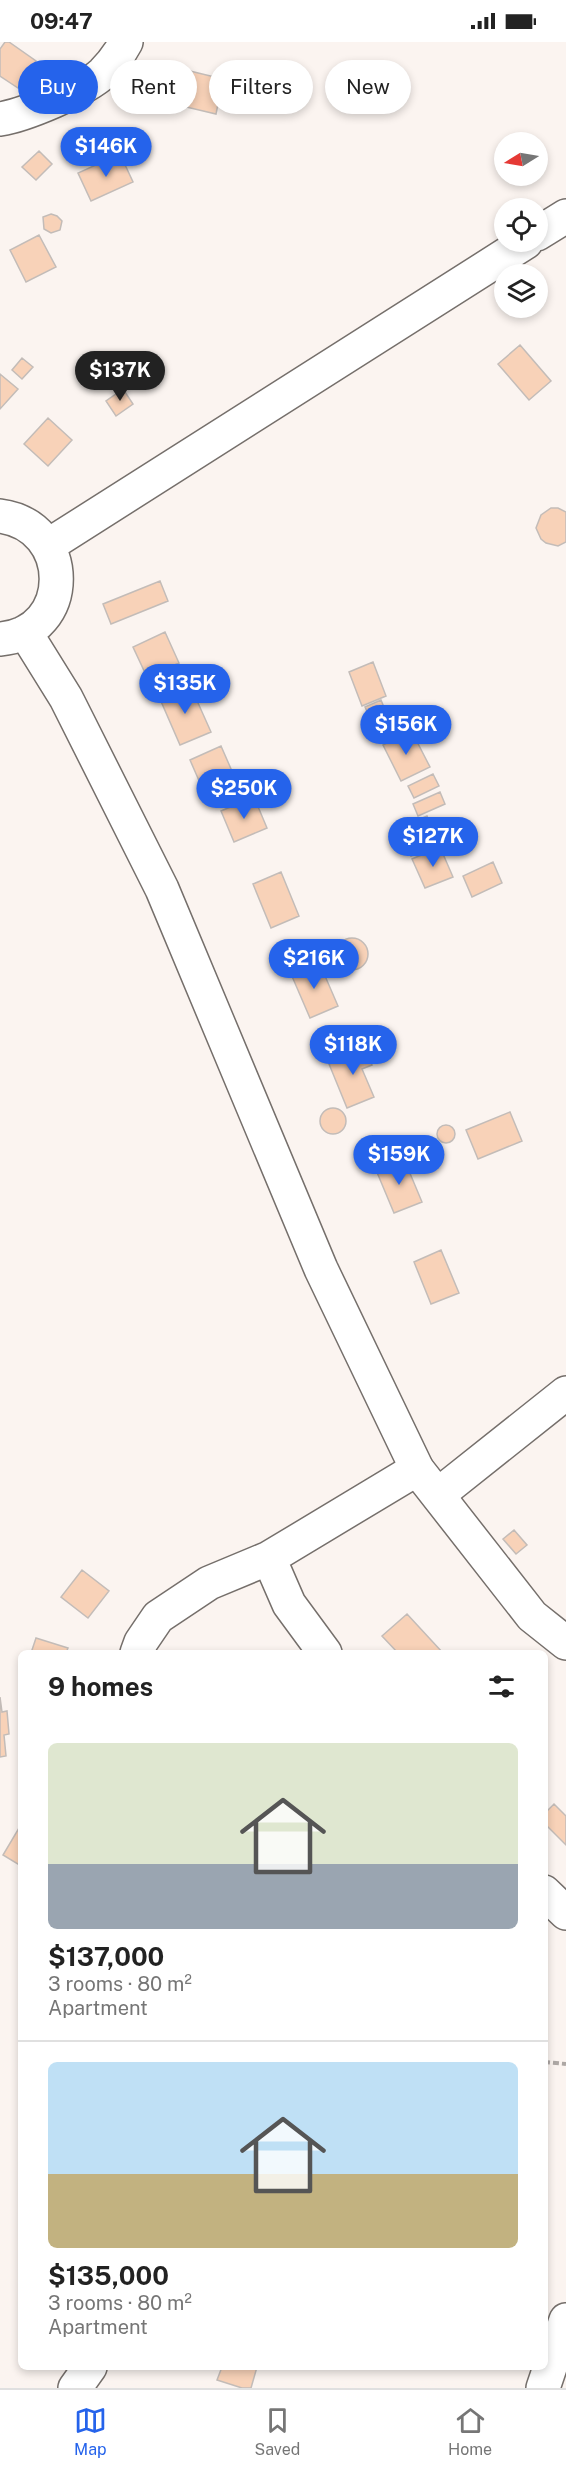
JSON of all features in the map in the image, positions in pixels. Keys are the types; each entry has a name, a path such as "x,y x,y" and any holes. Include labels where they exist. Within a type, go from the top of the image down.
{"street":[{"path":"0,119 13,117 85,86 103,73 126,42"},
{"path":"49,545 510,252"},
{"path":"0,516 14,518 34,528 49,545 56,564 57,584 52,603 41,620 12,636 66,698 162,889 321,1269 417,1469 439,1494 482,1554 532,1616 566,1643"},
{"path":"439,1494 566,1393"},
{"path":"138,1650 158,1617 209,1583 269,1558 417,1469"},
{"path":"269,1558 289,1604 323,1650"},
{"path":"548,1896 566,1913"},
{"path":"543,2388 566,2320"},
{"path":"75,2388 88,2370"}],"path":[{"path":"548,2062 566,2064"}],"building":[{"path":"5,42 9,42 35,60 18,60 18,88 0,76 0,49"},
{"path":"197,73 209,76 209,112 197,110"},
{"path":"39,151 52,164 36,180 22,167"},
{"path":"120,154 133,182 91,201 78,173"},
{"path":"51,214 62,221 60,230 51,233 44,229 43,217"},
{"path":"39,235 56,267 26,282 10,250"},
{"path":"520,345 551,381 529,400 498,364"},
{"path":"22,358 33,367 22,379 12,370"},
{"path":"0,374 18,389 0,409"},
{"path":"123,389 133,404 116,416 106,401"},
{"path":"48,418 72,440 48,466 24,444"},
{"path":"551,508 558,508 566,512 566,542 558,546 541,539 536,528 541,515"},
{"path":"160,581 168,601 111,624 103,604"},
{"path":"165,632 179,663 147,677 133,647"},
{"path":"373,662 386,696 362,706 349,672"},
{"path":"190,685 211,732 180,745 160,699"},
{"path":"381,700 388,717 372,723 365,707"},
{"path":"404,712 408,724 380,735 375,723"},
{"path":"411,730 430,767 401,781 383,745"},
{"path":"221,746 235,778 204,792 190,760"},
{"path":"433,774 439,786 414,798 408,786"},
{"path":"440,792 445,804 418,816 413,804"},
{"path":"254,797 267,828 234,842 221,811"},
{"path":"427,816 439,844 411,856 399,828"},
{"path":"440,847 453,877 425,888 412,859"},
{"path":"493,862 502,883 472,897 463,876"},
{"path":"281,872 299,916 271,928 253,884"},
{"path":"352,938 364,942 368,954 364,966 352,970 340,966 336,954 340,942"},
{"path":"319,962 338,1006 310,1018 291,974"},
{"path":"363,1042 372,1065 362,1069 374,1097 347,1108 329,1064 352,1055 349,1047"},
{"path":"333,1108 342,1112 346,1121 342,1130 333,1134 324,1130 320,1121 324,1112"},
{"path":"510,1112 522,1141 478,1159 466,1130"},
{"path":"442,1125 450,1125 455,1130 453,1141 442,1143 437,1138 437,1130"},
{"path":"414,1137 422,1141 426,1149 422,1157 414,1161 406,1157 402,1149 406,1141"},
{"path":"404,1159 422,1202 394,1213 376,1170"},
{"path":"441,1250 459,1293 431,1304 414,1262"},
{"path":"514,1530 527,1545 516,1554 503,1539"},
{"path":"82,1570 109,1591 88,1618 61,1597"},
{"path":"407,1614 440,1650 395,1650 382,1636"},
{"path":"36,1638 68,1648 67,1650 32,1650"},
{"path":"0,1697 2,1712 7,1711 9,1734 4,1735 6,1756 0,1757"},
{"path":"554,1804 566,1816 566,1845 548,1827 548,1810"},
{"path":"18,1830 18,1864 3,1855"},
{"path":"221,2370 256,2370 251,2388 242,2388 217,2380"}]}
